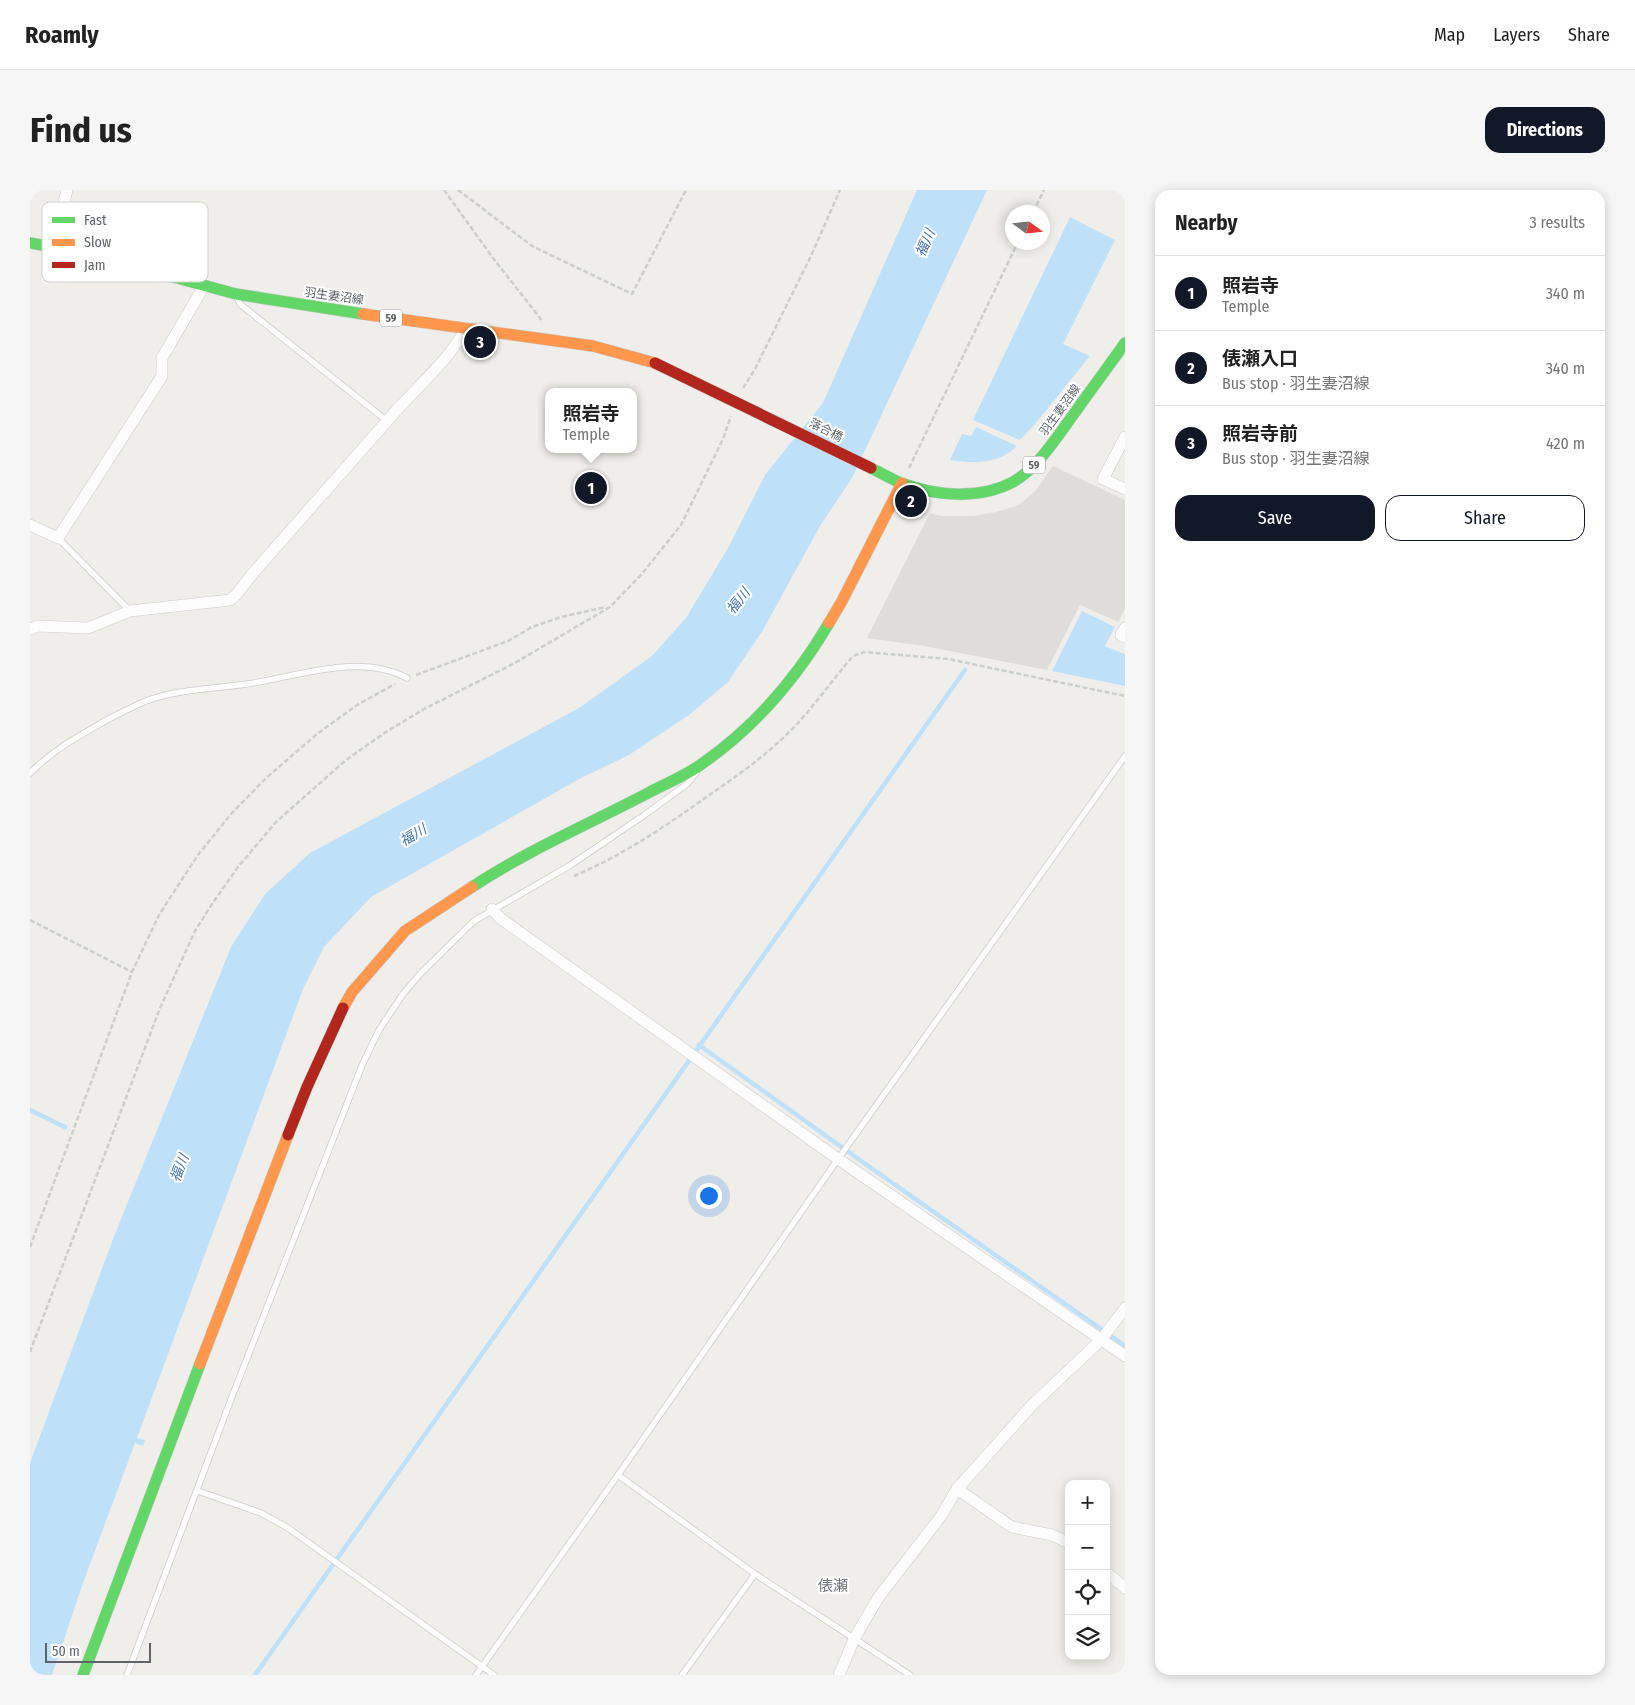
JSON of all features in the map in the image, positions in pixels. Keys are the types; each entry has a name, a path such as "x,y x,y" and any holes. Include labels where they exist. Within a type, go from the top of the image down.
{"street":[{"name":"羽生妻沼線","path":"190,282 236,294 302,305 593,346 647,360 747,406"},
{"path":"30,525 58,538 162,376 162,358 204,286"},
{"path":"30,629 38,626 88,628 130,611 230,600 387,421 446,357 460,340 466,328"},
{"name":"羽生妻沼線","path":"897,481 939,493 956,494 985,492 1014,481 1034,466 1049,448 1125,343"},
{"name":"落合橋","path":"747,406 897,481"},
{"path":"1125,437 1103,479 1125,489"},
{"path":"83,1675 307,1087 352,992 405,930 523,857 702,764 752,724 781,693 803,665 842,602 897,481"},
{"path":"1125,628 1121,635 1125,637"},
{"path":"492,909 500,918 838,1159 1125,1356"},
{"path":"840,1675 854,1639 878,1598 941,1516 957,1489 1032,1405 1101,1340 1125,1308"},
{"path":"957,1489 1012,1527 1052,1535 1065,1541"},
{"path":"1110,1575 1125,1588"}],"lane":[{"path":"236,294 240,304 387,421"},
{"path":"58,538 130,611"},
{"path":"30,773 58,748 144,702 167,694 249,684 314,670 372,668 394,672 408,678"},
{"path":"476,1675 838,1159 1125,756"},
{"path":"127,1675 233,1394 363,1062 379,1030 403,994 420,974 474,921 569,866 643,816 687,784 702,764"},
{"path":"618,1475 755,1574 910,1675"},
{"path":"198,1491 261,1513 288,1528 494,1675"},
{"path":"682,1675 755,1574"}],"path":[{"path":"444,190 493,258 540,318 546,339"},
{"path":"458,190 532,246 632,294 686,190"},
{"path":"30,1352 160,1008 195,931 212,904 238,867 276,822 346,760 386,732 424,709 513,664 610,606 641,575 680,525 723,439 736,401 754,371 811,256 840,190"},
{"path":"1036,205 1044,190"},
{"path":"910,466 1014,250"},
{"path":"30,1247 132,972 159,915 198,856 231,814 265,779 317,734 357,705 408,678 508,641 540,624 610,606"},
{"path":"574,876 604,863 627,850 741,774 773,747 797,723 854,656 864,652 948,659 1125,696"},
{"path":"30,920 132,972"}],"shaded area":[{"path":"1053,466 1125,500 1125,609 1118,622 1080,605 1047,670 924,646 867,638 930,513 941,516 973,516 1019,505 1036,490"}],"water":[{"name":"福川","path":"917,190 987,190 852,478 820,526 763,630 728,682 689,715 629,755 581,778 371,897 324,947 303,989 137,1438 145,1440 143,1446 135,1443 83,1583 52,1675 30,1675 30,1463 113,1239 231,947 265,894 310,853 579,708 652,656 686,618 728,548 765,475 823,403"},
{"path":"1070,217 1115,240 1063,344 1090,356 1020,440 973,420"},
{"path":"976,427 1017,446 1002,456 986,461 950,460 962,434 971,436"},
{"path":"1082,611 1115,627 1105,646 1125,653 1125,686 1052,671"}],"waterway":[{"path":"255,1675 965,670"},
{"path":"699,1045 1125,1346"},
{"path":"30,1110 65,1127"}],"traffic: fast":[{"path":"30,243 42,245"},
{"path":"192,282 236,294 363,314"},
{"path":"871,468 901,483 928,491 943,493 972,494 986,492 1013,482 1031,468 1048,450 1125,343"},
{"path":"472,887 537,849 677,779 722,749 774,700 803,663 829,623"},
{"path":"83,1675 200,1364"}],"traffic: slow":[{"path":"363,314 593,346 655,363"},
{"path":"829,623 902,483"},
{"path":"343,1008 352,992 405,931 472,887"},
{"path":"200,1364 288,1135"}],"traffic: jam":[{"path":"655,363 871,468"},
{"path":"288,1135 307,1087 343,1008"}],"place":[{"name":"照岩寺前","path":"480,342"},
{"name":"照岩寺","path":"591,488"},
{"name":"俵瀬入口","path":"911,501"}],"district":[{"name":"俵瀬","path":"833,1586"}]}
